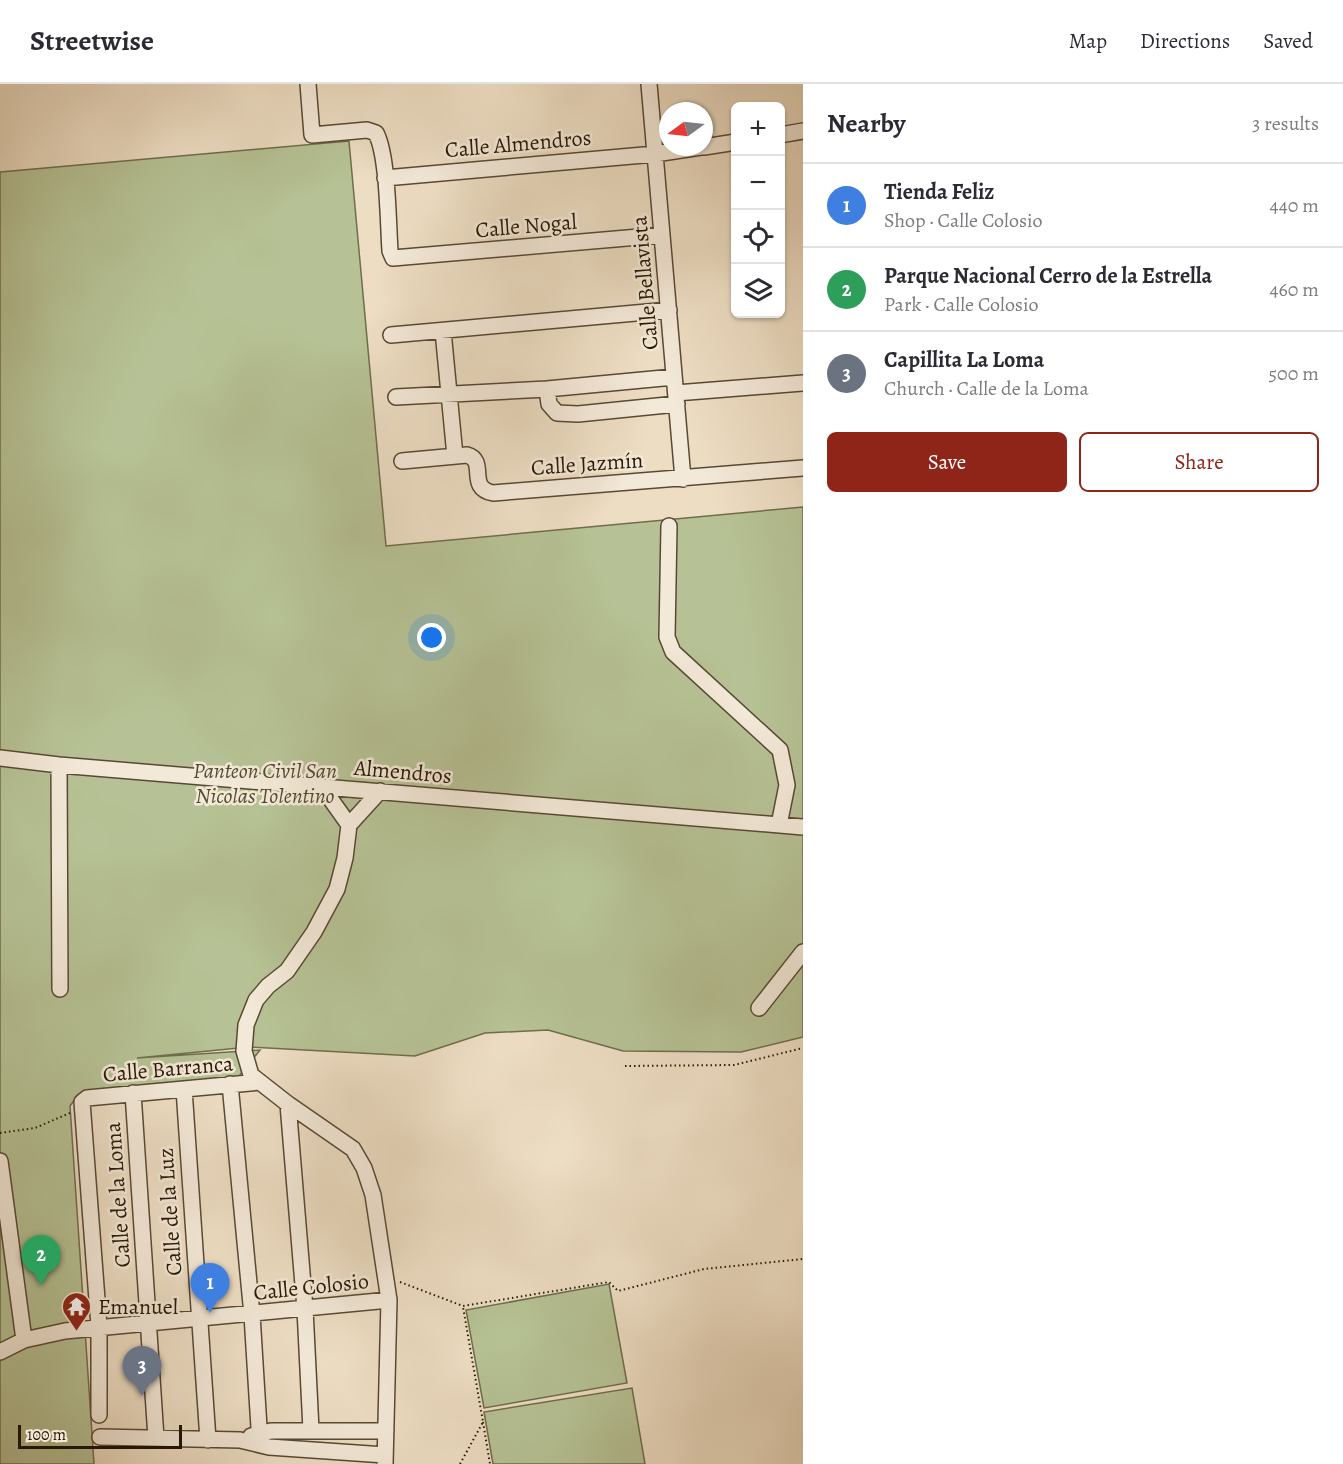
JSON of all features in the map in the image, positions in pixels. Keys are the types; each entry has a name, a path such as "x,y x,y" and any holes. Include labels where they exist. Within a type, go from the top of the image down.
{"street":[{"path":"308,84 312,135 367,130 376,133 380,140 385,178"},
{"name":"Calle Bellavista","path":"650,84 683,479"},
{"path":"785,134 803,131"},
{"name":"Calle Almendros","path":"713,145 731,143"},
{"name":"Calle Almendros","path":"385,178 659,153"},
{"name":"Calle Nogal","path":"385,178 390,251 393,258 662,235"},
{"path":"391,335 669,310"},
{"path":"402,461 455,456 443,331"},
{"path":"396,397 547,389 674,377"},
{"path":"547,389 549,404 557,413 578,414 803,383"},
{"name":"Calle Jazmín","path":"455,456 473,456 476,460 479,485 484,492 493,493 803,468"},
{"path":"669,526 667,637 674,652 780,750 787,785 779,825"},
{"name":"Almendros","path":"0,758 59,765 803,827"},
{"path":"59,765 60,989"},
{"path":"322,787 349,825"},
{"path":"230,1084 252,1315 260,1439 269,1447 385,1460 389,1300 373,1195 364,1168 353,1149 251,1075 244,1050 246,1025 256,1000 268,986 287,971 314,933 337,889 345,858 349,825 380,791"},
{"path":"759,1008 803,952"},
{"name":"Calle Barranca","path":"82,1103 87,1098 260,1082"},
{"name":"Calle de la Luz","path":"184,1089 208,1440"},
{"name":"Calle de la Loma","path":"133,1093 156,1438"},
{"path":"82,1103 99,1326 99,1415"},
{"path":"288,1104 305,1309 311,1430"},
{"path":"0,1161 5,1237 24,1340"},
{"name":"Calle Colosio","path":"0,1352 24,1340 99,1326 252,1315 389,1300"},
{"path":"100,1437 240,1440 260,1439 271,1431 386,1431"}],"path":[{"path":"625,1066 734,1065 803,1048"},
{"path":"0,1133 34,1128 77,1110 82,1103"},
{"path":"386,1276 463,1306 609,1282 618,1291 704,1269 803,1259"},
{"path":"463,1306 490,1464"},
{"path":"460,1464 483,1422"}],"green space":[{"name":"Panteon Civil San Nicolas Tolentino","path":"349,141 386,546 803,507 803,1037 741,1052 623,1051 548,1030 485,1033 415,1056 249,1047 137,1058 260,1050 235,1081 89,1091 78,1095 70,1106 94,1464 0,1464 0,172"},
{"path":"609,1284 627,1383 484,1408 466,1310"},
{"path":"632,1388 645,1464 493,1464 484,1412"}],"place":[{"name":"Parque Nacional Cerro de la Estrella","path":"41,1285"},
{"name":"Tienda Feliz","path":"210,1313"},
{"name":"Emanuel","path":"77,1332"},
{"name":"Capillita La Loma","path":"142,1396"}]}
